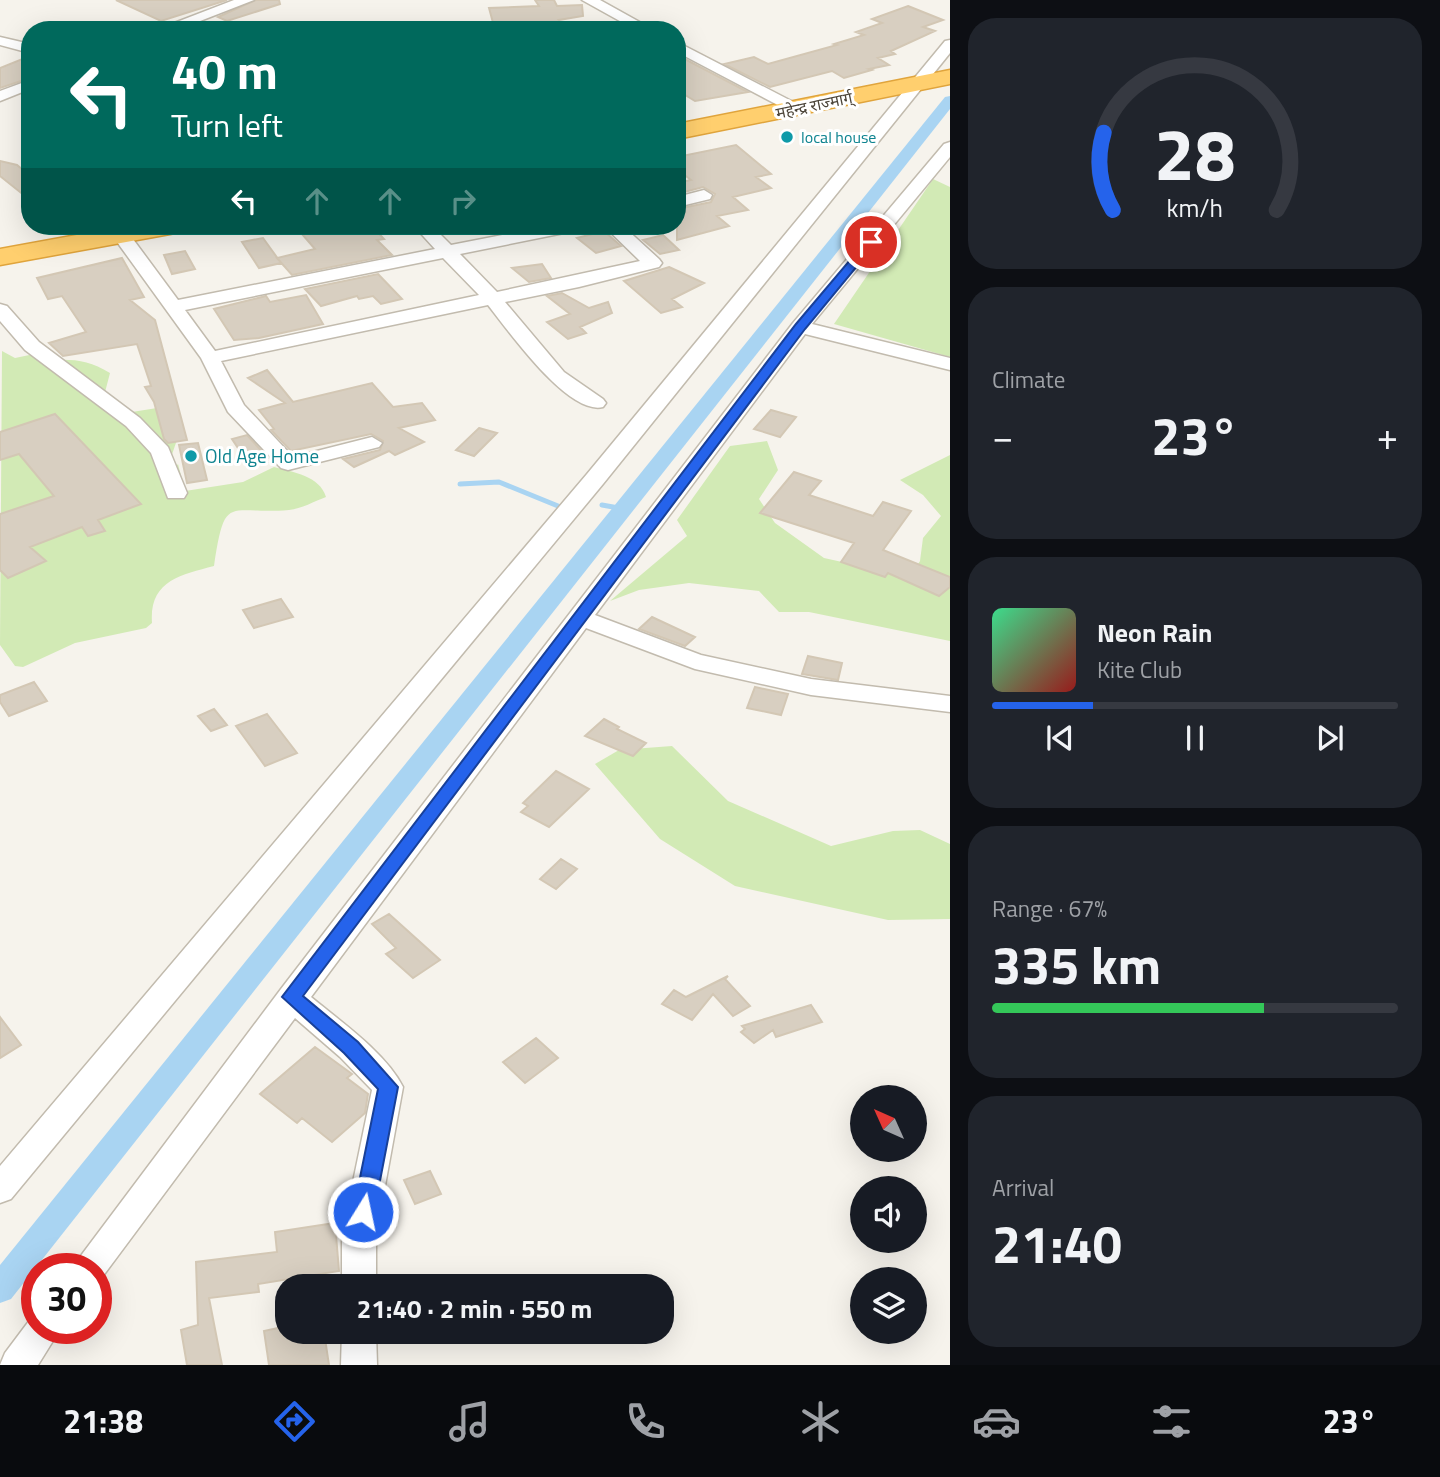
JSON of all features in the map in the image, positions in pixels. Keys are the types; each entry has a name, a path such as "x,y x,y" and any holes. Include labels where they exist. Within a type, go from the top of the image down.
{"highway":[{"name":"महेन्द्र राज्मार्ग्","path":"686,130 934,79"},
{"path":"0,257 121,235"}],"street":[{"path":"188,21 247,0"},
{"path":"589,0 630,21"},
{"path":"0,41 21,47"},
{"path":"0,1189 934,79 950,44"},
{"path":"686,51 796,109"},
{"path":"0,96 21,88"},
{"path":"100,1253 800,327 950,147"},
{"path":"686,200 704,195"},
{"path":"121,235 210,358 235,408 288,464 372,443"},
{"path":"433,235 492,298 558,376 596,403"},
{"path":"173,307 527,235"},
{"path":"210,358 579,282 653,263 623,235"},
{"path":"0,310 32,346 133,422 161,451 176,494"},
{"path":"800,327 950,364"},
{"path":"582,618 695,661 811,687 950,704"},
{"path":"291,997 351,1048 388,1087 359,1235 359,1274"},
{"path":"17,1365 32,1344"},
{"path":"359,1344 359,1365"}],"green space":[{"path":"933,179 950,187 950,357 834,324"},
{"path":"2,351 15,358 44,352 53,360 89,363 110,373 104,396 132,412 157,408 179,434 167,469 173,470 178,464 185,491 243,482 274,467 312,480 323,490 326,497 294,509 233,512 226,517 222,527 214,566 179,577 161,589 152,609 152,623 146,628 75,643 23,667 15,666 0,645"},
{"path":"767,441 778,470 759,499 775,523 824,558 910,577 920,561 923,538 941,516 923,495 900,480 950,455 950,641 809,612 779,612 759,591 689,583 639,590 610,601 687,536 677,520 730,446"},
{"path":"672,746 728,801 831,846 893,831 920,830 950,844 950,919 888,920 735,886 660,839 595,764 619,750"}],"building":[{"path":"116,0 227,0 161,21"},
{"path":"256,0 279,0 280,4 227,21 218,17"},
{"path":"535,0 554,0 557,6 582,5 583,16 560,21 493,21 489,8 539,6"},
{"path":"908,6 943,20 923,27 935,31 891,51 895,54 878,58 889,65 844,78 832,71 770,87 724,64 754,57 768,64 837,45 834,44 864,35 856,32 882,23 872,19"},
{"path":"21,60 21,81 0,88 0,68"},
{"path":"686,60 748,92 695,101 686,96"},
{"path":"736,145 771,174 756,177 771,188 733,197 748,210 717,216 729,226 677,240 677,235 686,235 686,207 711,202 715,194 703,187 686,192 686,181 691,180 686,176 686,155"},
{"path":"0,161 17,165 21,168 21,193 0,176"},
{"path":"303,235 380,235 384,239 377,240 392,255 292,275 277,258 315,249"},
{"path":"609,235 621,246 596,253 577,238"},
{"path":"663,235 679,250 660,254 643,240"},
{"path":"263,238 281,263 259,268 242,242"},
{"path":"185,251 195,269 172,274 164,255"},
{"path":"122,258 144,297 130,300 155,320 187,440 168,443 164,439 154,402 145,387 151,386 137,344 63,356 49,343 86,332 62,296 48,299 37,278"},
{"path":"542,264 551,278 529,282 512,268"},
{"path":"669,267 704,283 672,299 682,307 661,313 624,281"},
{"path":"378,274 402,299 381,304 373,296 359,299 357,296 321,306 305,289"},
{"path":"562,293 589,308 608,302 612,313 580,327 586,333 568,339 547,322 570,314 547,296"},
{"path":"306,295 323,324 259,338 234,340 214,309 266,296 270,302"},
{"path":"267,370 293,402 372,383 393,407 422,403 435,420 399,428 424,442 395,455 389,451 354,467 343,459 380,450 383,441 371,434 291,451 271,430 274,429 259,410 285,403 248,378"},
{"path":"771,410 796,417 780,437 754,429"},
{"path":"55,414 141,504 98,520 105,531 88,536 82,527 30,547 46,561 8,578 0,570 0,514 54,496 19,454 0,460 0,432"},
{"path":"479,428 497,433 474,456 456,450"},
{"name":"Old Age Home","path":"247,435 268,458 265,459 267,462 250,466 232,439"},
{"name":"Old Age Home","path":"198,443 207,480 187,483 179,445"},
{"path":"794,472 821,481 809,495 873,516 883,502 911,511 883,550 950,577 950,587 939,596 888,573 885,577 841,562 854,543 760,513"},
{"path":"281,599 293,617 254,628 243,610"},
{"path":"652,617 695,637 685,646 639,629"},
{"path":"808,656 842,663 838,680 802,674"},
{"path":"34,682 47,701 9,716 0,702 0,695"},
{"path":"755,687 788,694 781,715 747,708"},
{"path":"214,709 227,725 211,731 198,716"},
{"path":"267,714 297,753 265,766 236,726"},
{"path":"604,719 619,727 617,729 646,743 633,756 585,736"},
{"path":"556,771 589,789 549,827 521,812 528,806 523,803"},
{"path":"561,859 577,869 556,889 540,879"},
{"path":"389,914 440,960 413,978 386,954 396,948 372,924"},
{"path":"728,976 725,979 750,1006 733,1016 713,994 692,1020 662,1004 674,990 686,997"},
{"path":"811,1005 822,1022 776,1037 773,1030 754,1043 741,1032 745,1029 742,1026"},
{"path":"0,1017 21,1045 0,1058"},
{"path":"536,1038 558,1058 525,1083 503,1062"},
{"path":"315,1047 352,1074 347,1078 368,1094 365,1113 332,1142 302,1118 297,1123 260,1094"},
{"path":"430,1171 441,1194 415,1204 404,1180"},
{"path":"335,1223 339,1271 320,1274 275,1274 275,1281 258,1284 259,1292 209,1298 222,1365 187,1365 181,1330 198,1325 196,1262 277,1252 275,1232"},
{"path":"275,1329 275,1344 326,1344 329,1365 269,1365 264,1331"}],"waterway":[{"path":"0,1289 950,100"},
{"path":"460,484 499,482 558,506"},
{"path":"602,505 624,509"}],"place":[{"name":"local house","path":"787,137"},
{"name":"Old Age Home","path":"191,456"}],"route":[{"path":"363,1212 379,1121 388,1087 351,1048 291,997 400,858 800,327 871,242"}]}
